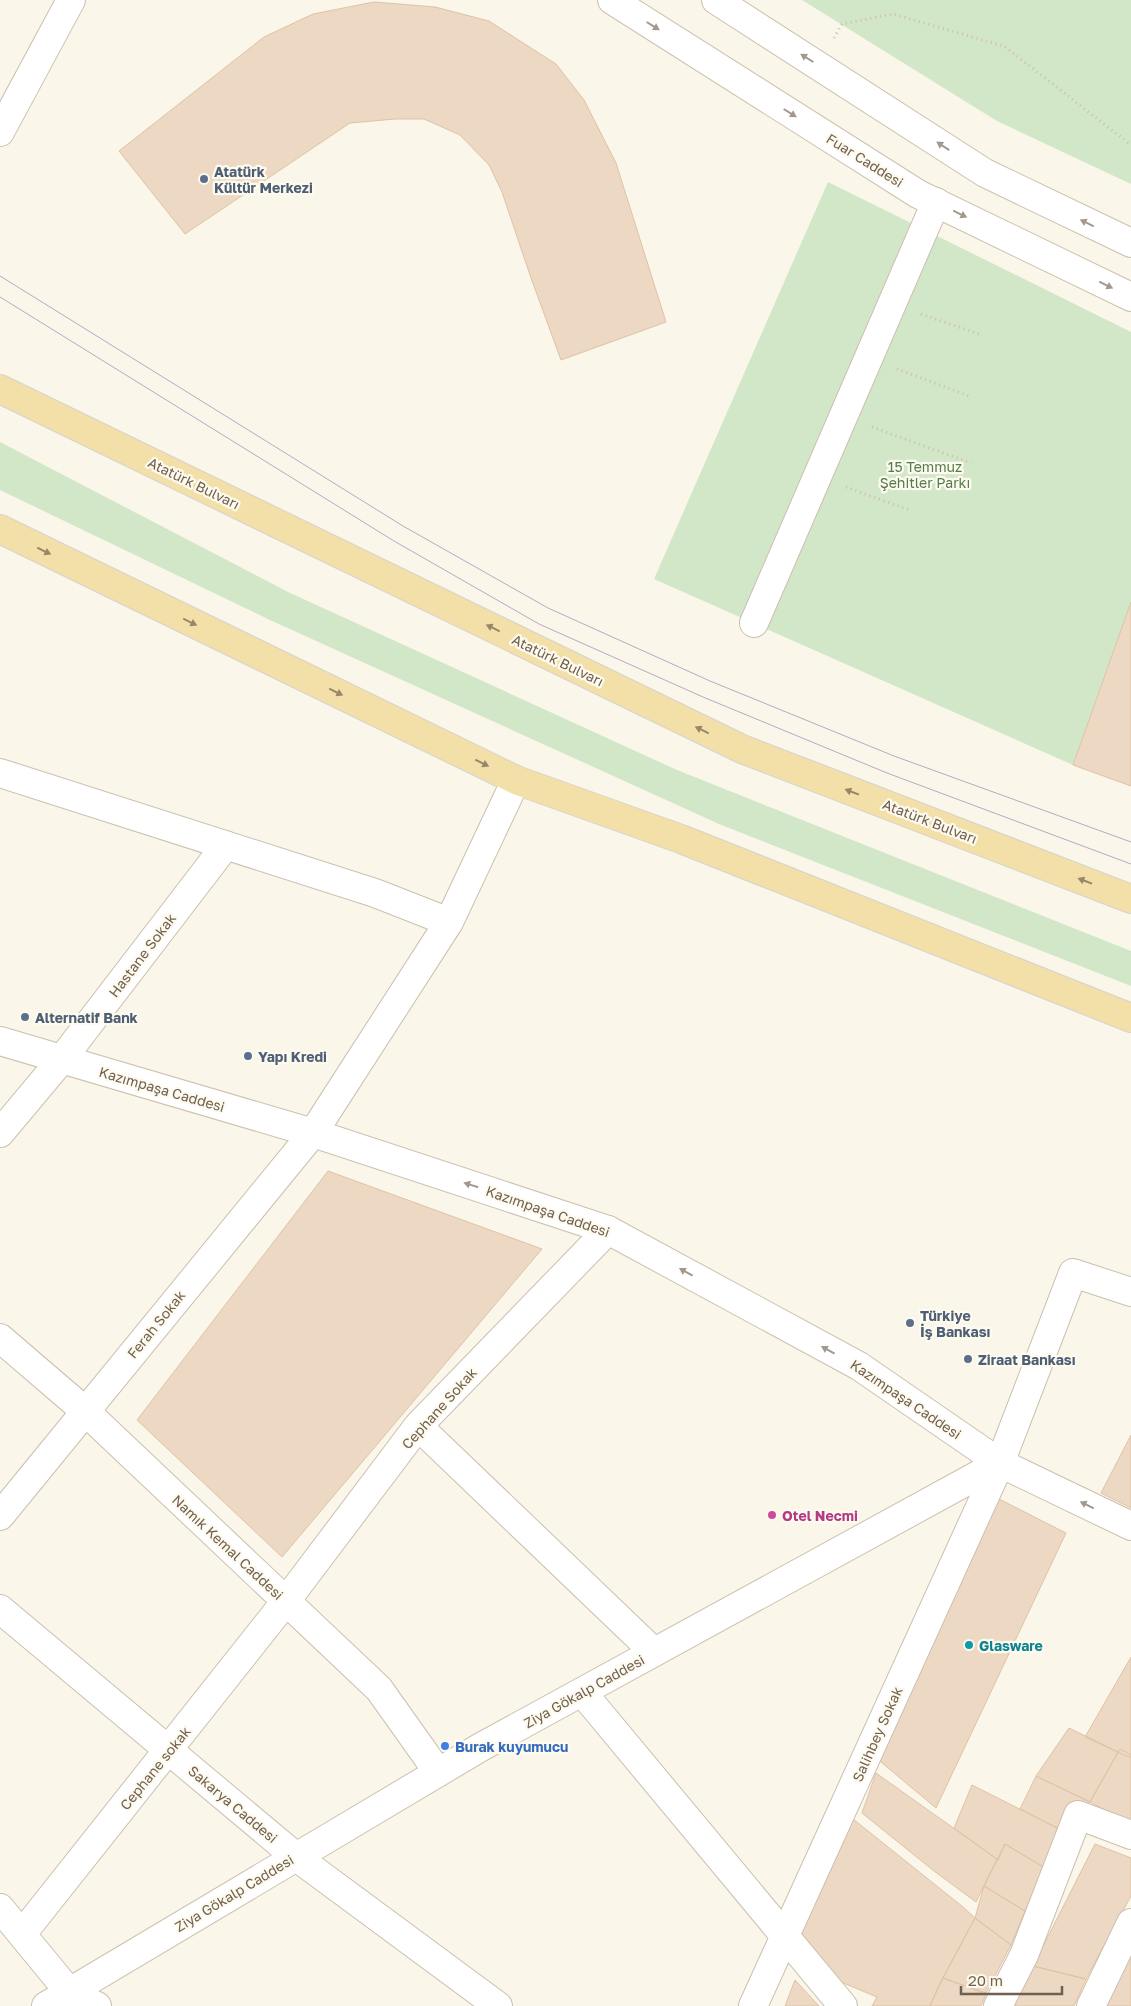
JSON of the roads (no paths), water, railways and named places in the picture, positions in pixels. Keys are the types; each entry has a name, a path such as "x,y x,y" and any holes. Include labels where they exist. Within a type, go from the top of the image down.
{"main road":[{"name":"Atatürk Bulvarı","path":"0,389 742,749 1131,899"},
{"path":"0,529 516,780 681,839 1131,1018"}],"street":[{"path":"0,132 71,0"},
{"name":"Fuar Caddesi","path":"612,0 918,194 1131,297"},
{"path":"716,0 984,173 1131,243"},
{"path":"754,623 936,202"},
{"path":"0,773 374,892 449,922"},
{"name":"Ferah Sokak","path":"0,1516 313,1133 449,922 516,780"},
{"name":"Hastane Sokak","path":"0,1133 62,1059 226,845"},
{"name":"Kazımpaşa Caddesi","path":"0,1041 313,1133 608,1230 858,1366 1000,1462 1131,1526"},
{"name":"Cephane Sokak","path":"286,1601 418,1426 608,1230"},
{"name":"Salihbey Sokak","path":"753,2006 1000,1462 1072,1273 1131,1292"},
{"name":"Namık Kemal Caddesi","path":"0,1338 85,1411 380,1689 438,1772"},
{"path":"418,1426 654,1652"},
{"name":"Ziya Gökalp Caddesi","path":"46,2006 70,1999 295,1856 438,1772 1000,1462"},
{"name":"Cephane sokak","path":"22,1934 286,1601"},
{"name":"Sakarya Caddesi","path":"0,1609 295,1856 498,2006"},
{"path":"582,1692 843,2006"},
{"path":"998,2006 1024,1955 1078,1814 1131,1835"},
{"path":"0,1908 22,1934 70,1999 97,2006"},
{"path":"1091,2006 1131,1924"}],"tram line":[{"path":"0,276 403,526 548,608 710,681 894,756 1131,842"},
{"path":"0,297 394,541 539,624 703,697 887,773 1131,864"}],"place":[{"name":"Atatürk Kültür Merkezi","path":"204,179"},
{"name":"Alternatif Bank","path":"25,1017"},
{"name":"Yapı Kredi","path":"248,1056"},
{"name":"Türkiye İş Bankası","path":"910,1323"},
{"name":"Ziraat Bankası","path":"968,1359"},
{"name":"Otel Necmi","path":"772,1515"},
{"name":"Glasware","path":"969,1645"},
{"name":"Burak kuyumucu","path":"445,1746"}],"park label":[{"name":"15 Temmuz Şehitler Parkı","path":"925,474"}]}
